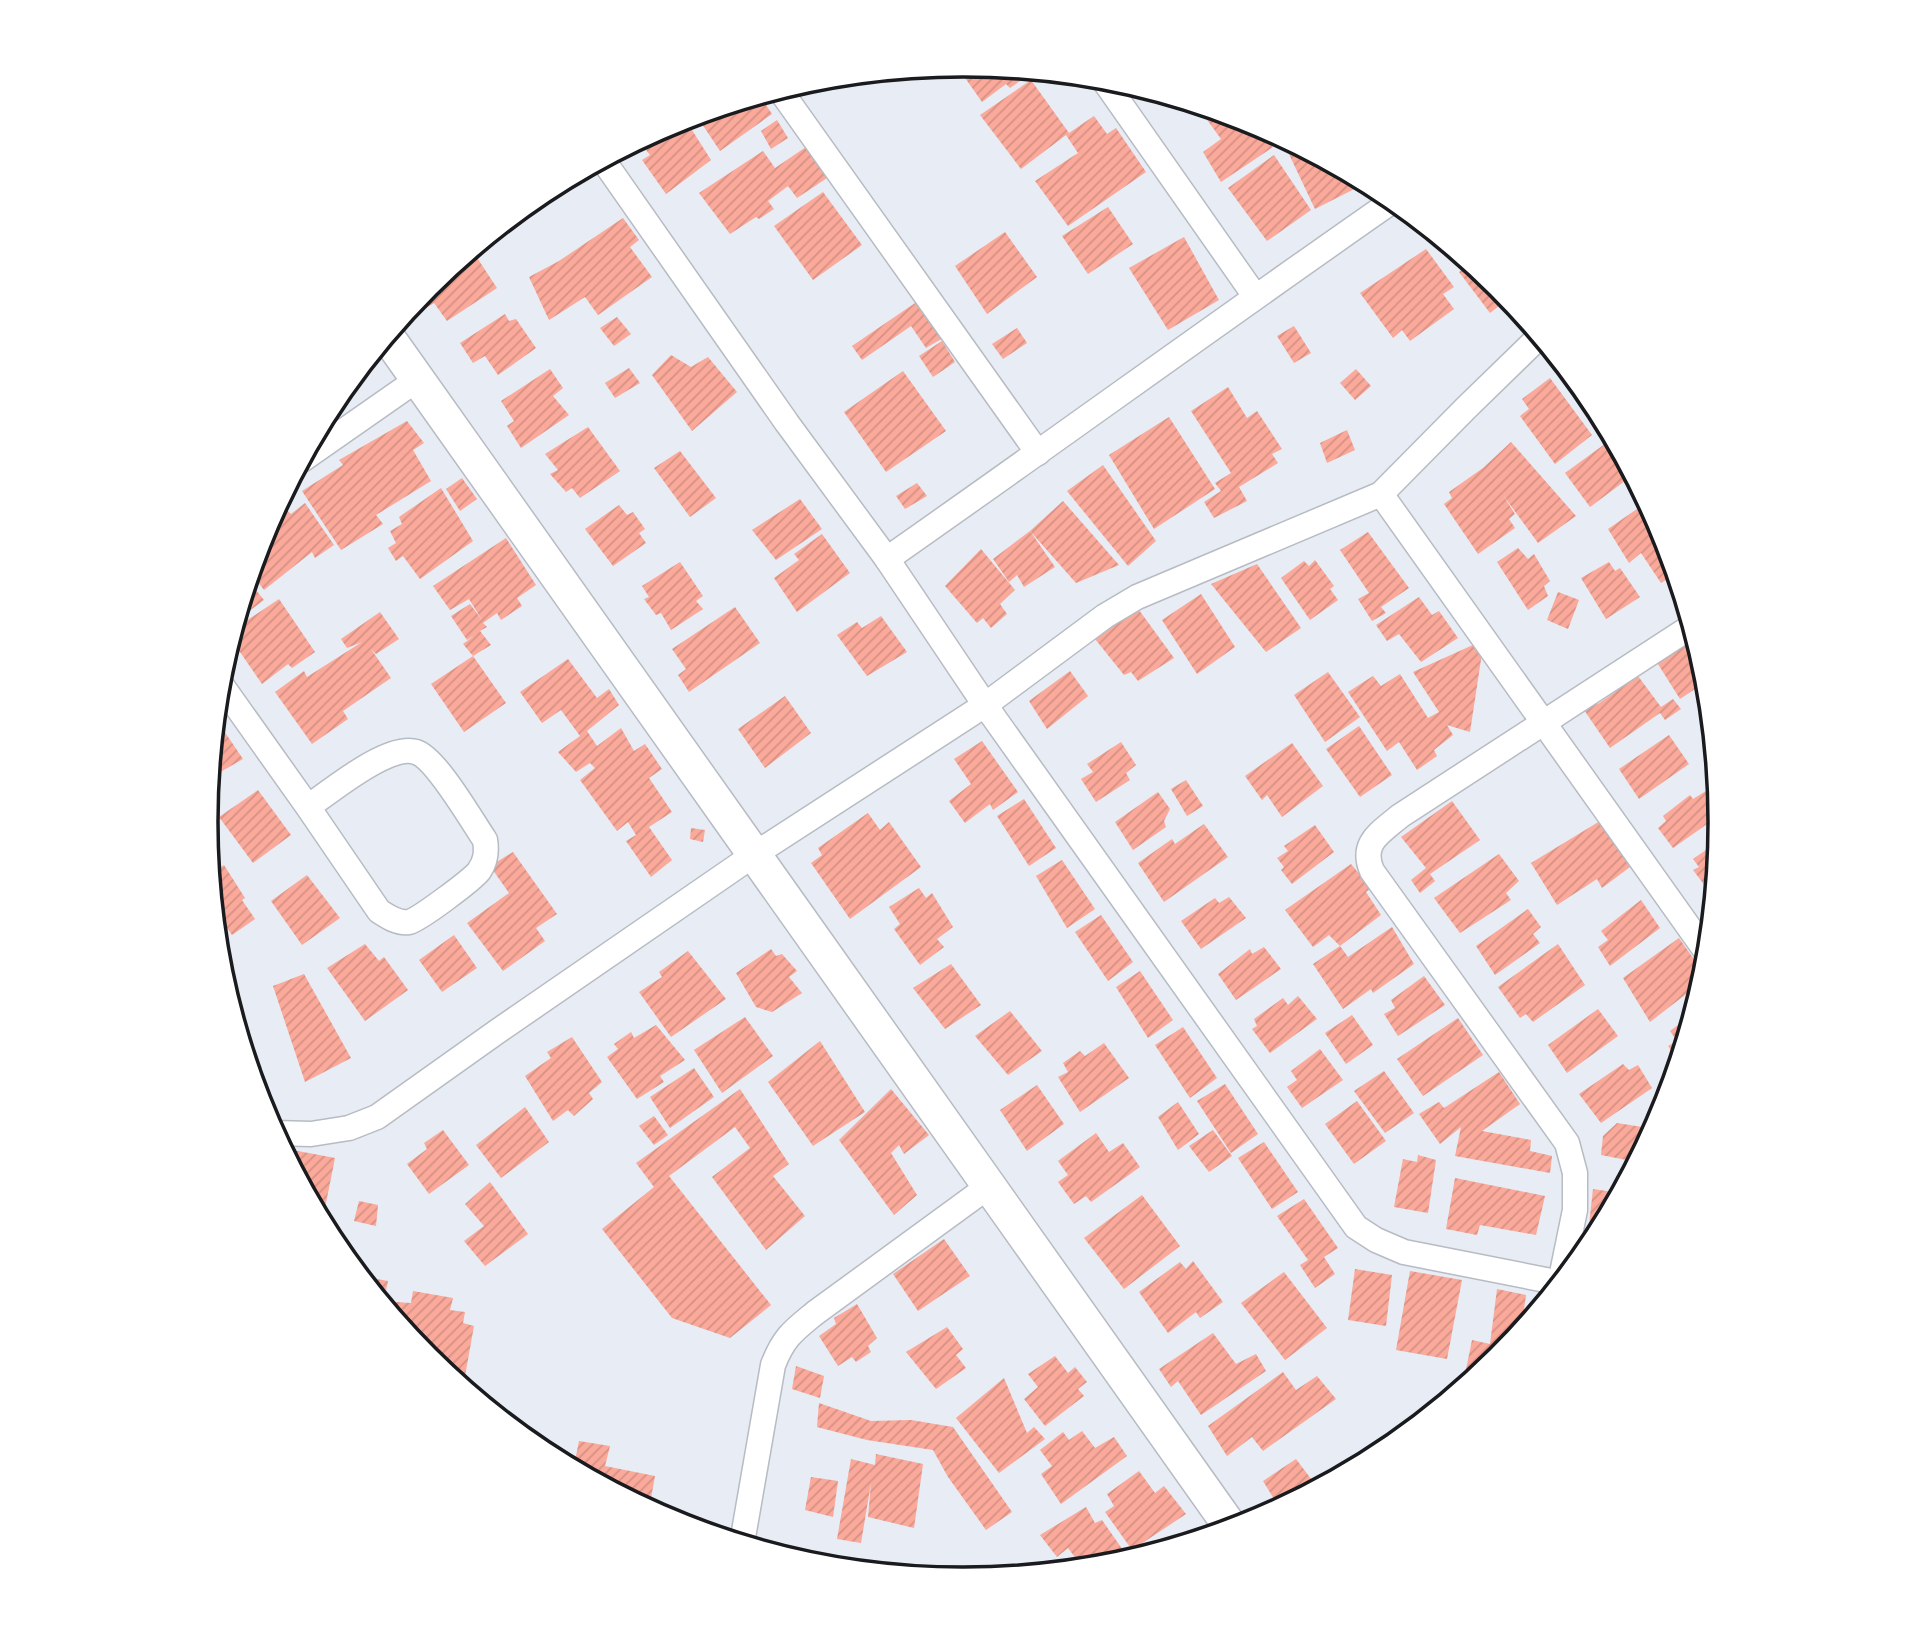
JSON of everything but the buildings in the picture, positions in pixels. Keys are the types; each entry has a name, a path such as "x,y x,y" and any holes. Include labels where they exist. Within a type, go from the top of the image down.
{"street":[{"path":"1113,92 1255,296"},
{"path":"786,98 1038,453"},
{"path":"608,168 787,423 887,559 985,705 1356,1227 1376,1240 1404,1252 1551,1281"},
{"path":"887,559 1384,207"},
{"path":"287,1133 311,1134 349,1128 377,1117 755,854 985,705 1105,615 1137,597 1381,494 1533,342"},
{"path":"393,344 1225,1520"},
{"path":"319,448 418,379"},
{"path":"1381,494 1699,942"},
{"path":"1565,1262 1575,1210 1575,1173 1567,1143 1372,871 1366,858 1369,846 1400,816 1684,631"},
{"path":"229,696 379,911 393,919 407,922 425,914 478,872 487,854 485,840 433,763 416,751 396,752 376,760 308,807"},
{"path":"744,1534 773,1365 782,1344 815,1313 989,1186"}]}
